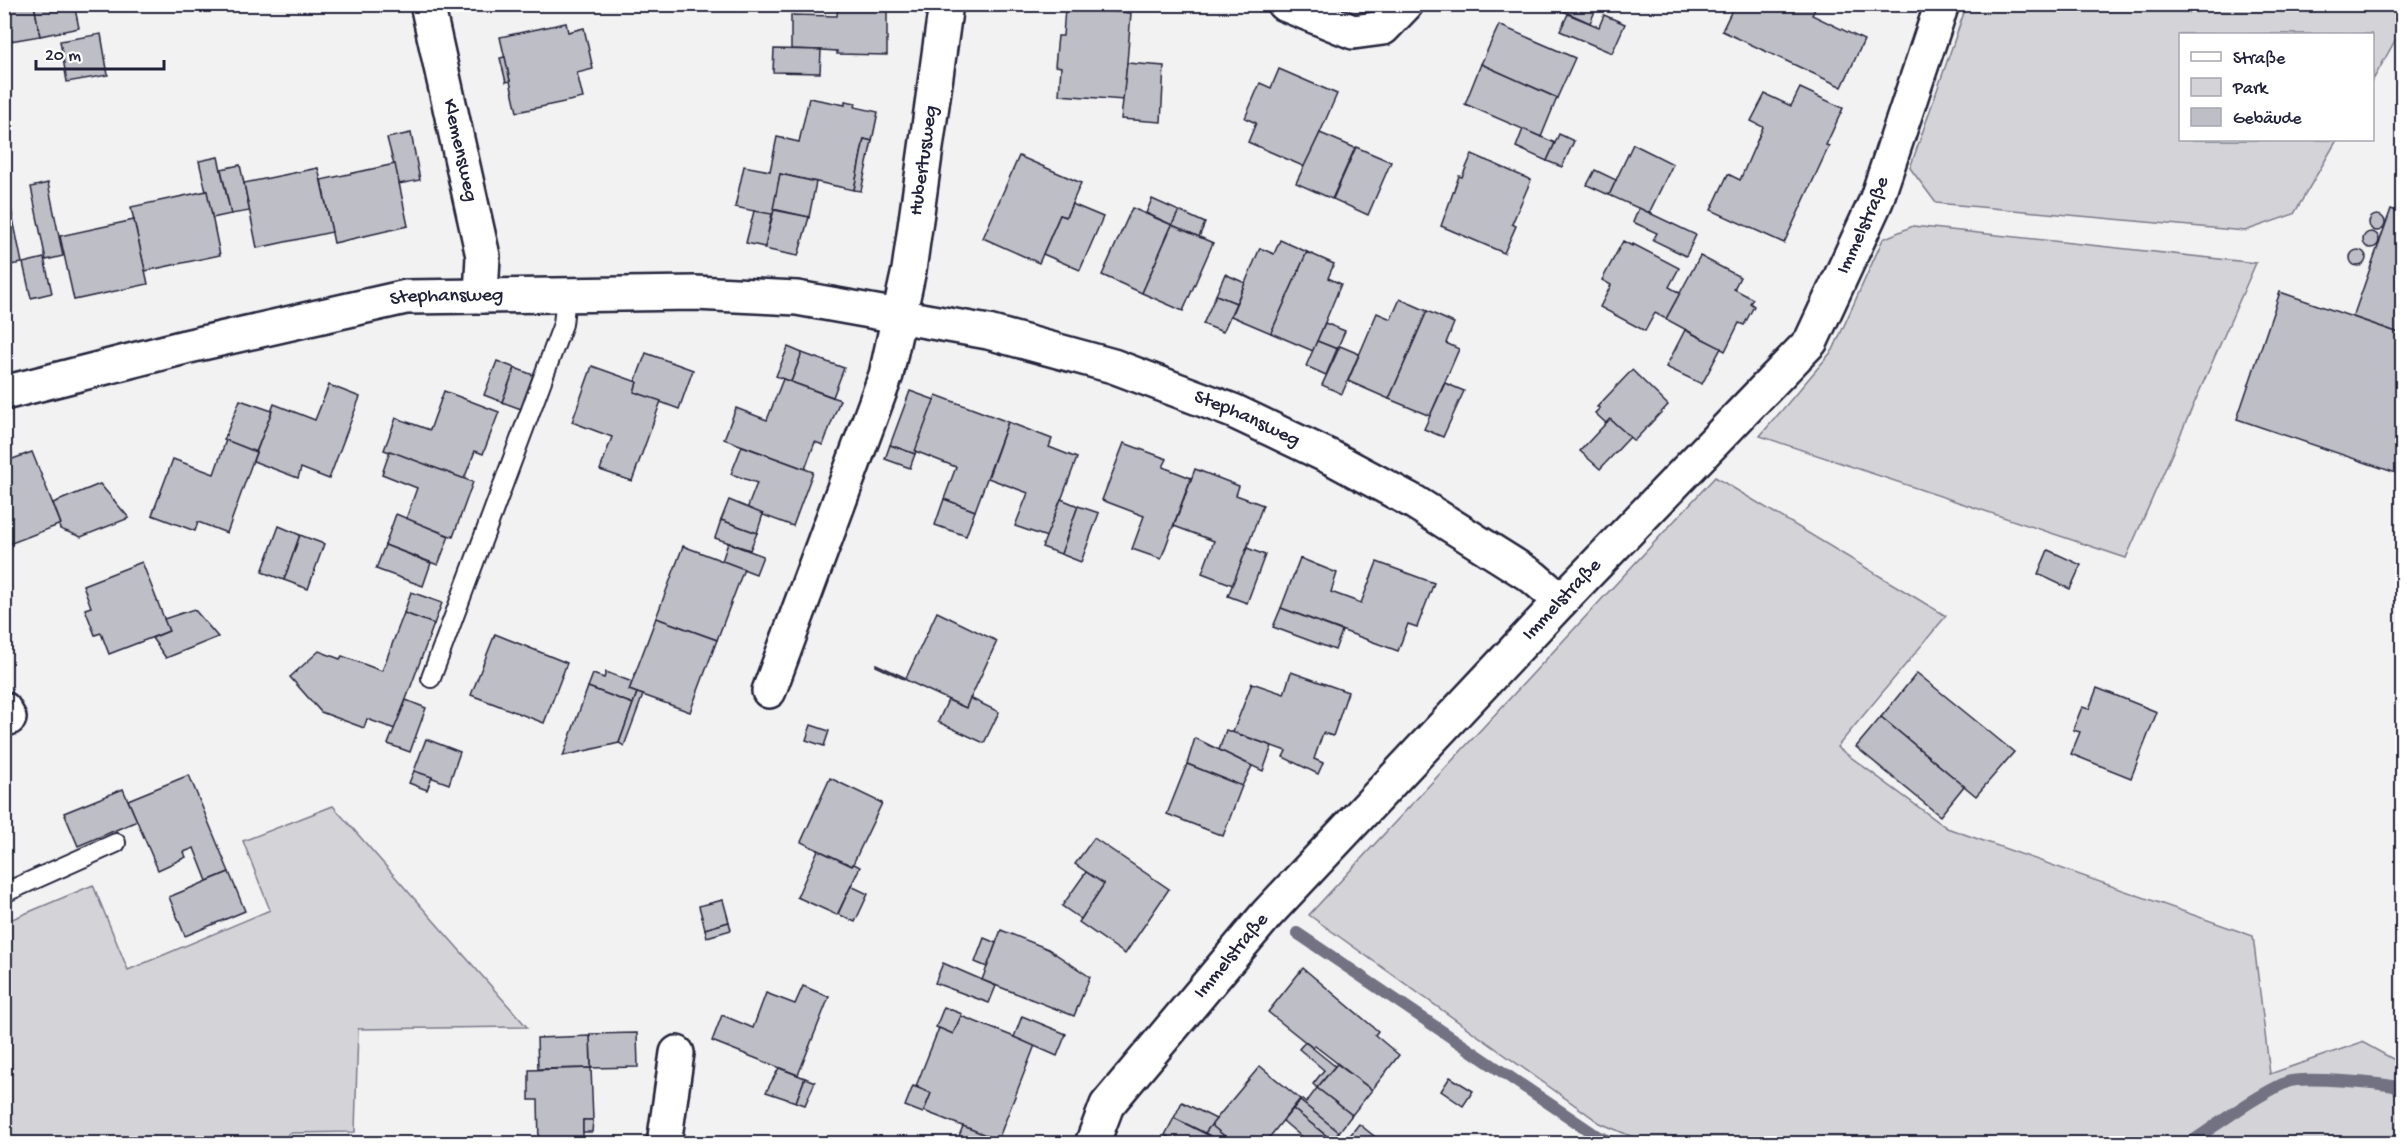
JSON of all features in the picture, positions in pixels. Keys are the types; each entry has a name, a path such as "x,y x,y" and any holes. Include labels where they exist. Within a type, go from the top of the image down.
{"street":[{"name":"Klemensweg","path":"427,4 483,256 481,296"},
{"name":"Hubertusweg","path":"900,316 909,270 946,4"},
{"path":"1284,4 1353,32 1383,28 1406,4"},
{"name":"Immelstraße","path":"1092,1143 1107,1104 1267,914 1561,601 1811,341 1876,201 1942,4"},
{"name":"Stephansweg","path":"4,393 185,347 406,297 695,293 797,298 988,332 1113,366 1233,411 1332,458 1414,502 1533,577 1561,601"},
{"path":"769,691 886,375 900,316"},
{"path":"664,1143 676,1053"}],"lane":[{"path":"431,678 563,324 566,296"},
{"path":"4,893 116,843"}],"green space":[{"path":"1967,4 2402,5 2402,28 2374,78 2374,33 2179,33 2179,141 2336,141 2294,214 2245,231 1936,203 1910,168"},
{"path":"1913,226 2256,263 2126,558 1760,436 1833,350 1883,239"},
{"path":"1715,477 1946,616 1837,747 1947,828 2253,936 2270,1074 2362,1042 2402,1064 2402,1143 1647,1143 1600,1123 1309,915"},
{"path":"333,806 527,1027 358,1029 355,1132 289,1133 281,1144 5,1143 5,922 93,885 128,970 270,910 243,841"}],"building":[{"path":"4,4 34,4 40,36 4,42"},
{"path":"34,4 74,4 79,28 40,36"},
{"path":"838,4 887,4 887,55 837,54 837,51 791,49 791,15 837,16"},
{"path":"1548,4 1598,4 1590,23"},
{"path":"1735,4 1805,4 1815,9 1812,15 1864,40 1842,87 1722,31"},
{"path":"1065,8 1131,13 1124,100 1059,95 1061,67 1055,66 1058,36 1063,36"},
{"path":"1568,14 1599,27 1604,15 1625,24 1612,53 1560,31"},
{"path":"566,23 568,32 584,28 593,69 577,73 583,98 517,112 500,37"},
{"path":"1499,25 1575,58 1557,98 1481,64"},
{"path":"101,34 108,75 67,82 60,41"},
{"path":"774,49 821,50 820,73 773,72"},
{"path":"505,57 510,81 506,82 500,58"},
{"path":"1127,63 1164,66 1161,122 1121,119"},
{"path":"1481,64 1557,98 1541,137 1465,104"},
{"path":"1279,69 1337,94 1305,167 1248,142 1256,123 1245,118 1260,83 1271,88"},
{"path":"1800,88 1843,108 1826,145 1829,146 1784,243 1711,210 1728,174 1740,180 1763,127 1751,121 1765,94 1791,106"},
{"path":"809,98 845,105 845,101 856,103 855,107 878,112 872,141 864,139 854,190 780,174 773,215 735,207 744,166 770,171 777,137 799,142"},
{"path":"1523,129 1555,143 1547,161 1516,147"},
{"path":"411,133 420,180 399,184 387,138"},
{"path":"1320,133 1355,148 1332,199 1296,183"},
{"path":"1559,134 1574,141 1562,167 1547,161"},
{"path":"864,139 872,141 861,191 854,190"},
{"path":"1633,144 1673,164 1649,213 1609,195"},
{"path":"1356,147 1391,162 1368,215 1333,199"},
{"path":"1472,154 1531,180 1512,224 1516,226 1504,253 1441,226 1459,176 1462,177"},
{"path":"1019,156 1081,183 1066,217 1060,215 1039,263 983,238"},
{"path":"218,157 231,214 212,218 199,161"},
{"path":"395,164 408,226 334,243 321,180"},
{"path":"240,165 250,211 231,214 221,169"},
{"path":"318,168 332,232 257,248 244,183"},
{"path":"1595,170 1616,180 1609,195 1587,185"},
{"path":"780,174 816,182 809,217 773,209"},
{"path":"48,183 63,256 46,260 31,187"},
{"path":"207,191 220,255 145,271 131,207"},
{"path":"9,199 22,263 4,266 4,200"},
{"path":"1152,199 1179,211 1172,225 1146,213"},
{"path":"1072,204 1103,217 1080,270 1043,254 1060,215 1066,217"},
{"path":"1132,208 1172,225 1142,293 1102,275"},
{"path":"1639,208 1696,235 1686,256 1653,240 1657,233 1633,222"},
{"path":"2391,209 2402,213 2402,334 2353,317"},
{"path":"774,210 809,217 798,256 764,249"},
{"path":"754,211 772,214 765,247 746,243"},
{"path":"1179,211 1205,223 1199,237 1172,225"},
{"path":"2377,215 2383,217 2385,223 2383,229 2377,231 2371,229 2369,223 2371,217"},
{"path":"134,220 148,284 74,300 60,236"},
{"path":"1172,225 1213,243 1183,311 1142,293"},
{"path":"2371,232 2379,240 2371,248 2363,240"},
{"path":"1280,240 1307,252 1271,333 1231,316 1260,248 1274,254"},
{"path":"1623,241 1679,268 1669,287 1680,293 1666,319 1655,313 1645,331 1600,307 1611,285 1602,280"},
{"path":"2358,250 2366,258 2358,266 2350,258"},
{"path":"1307,252 1334,264 1328,278 1341,284 1313,351 1271,333"},
{"path":"1700,256 1740,277 1734,289 1753,299 1750,303 1754,306 1744,325 1739,323 1725,351 1666,319"},
{"path":"44,258 52,293 31,298 23,263"},
{"path":"1225,274 1245,283 1236,303 1216,295"},
{"path":"2280,292 2402,334 2402,475 2237,419"},
{"path":"1216,295 1236,303 1223,332 1203,324"},
{"path":"1400,299 1427,311 1389,399 1348,381 1377,313 1391,319"},
{"path":"1427,311 1454,323 1446,343 1459,349 1430,416 1389,399"},
{"path":"1325,323 1345,331 1337,349 1317,341"},
{"path":"1685,330 1721,348 1702,384 1666,367"},
{"path":"1317,341 1337,349 1326,375 1306,366"},
{"path":"1340,346 1359,354 1342,394 1322,385"},
{"path":"788,347 802,353 791,382 776,376"},
{"path":"646,353 693,370 679,409 634,392 637,382 635,382"},
{"path":"802,353 844,368 833,397 791,382"},
{"path":"497,361 515,368 502,402 484,395"},
{"path":"592,366 637,382 634,392 661,401 632,481 600,470 612,437 572,422"},
{"path":"515,368 533,375 521,409 502,402"},
{"path":"1632,370 1668,405 1634,441 1610,419 1606,423 1595,413 1600,408 1597,407"},
{"path":"783,379 840,400 823,445 815,442 805,469 724,439 736,408 767,420"},
{"path":"1445,383 1464,391 1443,437 1424,429"},
{"path":"329,385 360,397 329,479 301,468 298,478 253,461 274,404 315,420"},
{"path":"444,391 499,412 483,454 475,451 464,479 384,450 396,418 430,430"},
{"path":"910,391 935,400 915,454 890,445"},
{"path":"936,395 1008,422 975,511 944,499 956,467 915,451"},
{"path":"240,400 272,411 256,452 224,440"},
{"path":"1610,419 1630,437 1600,469 1580,451"},
{"path":"1008,422 1052,439 1049,447 1077,458 1047,537 1015,526 1028,493 988,478"},
{"path":"226,440 256,452 227,533 198,522 195,531 152,515 173,459 214,474"},
{"path":"1124,443 1167,459 1163,467 1191,478 1161,559 1132,549 1144,516 1102,500"},
{"path":"890,445 915,454 910,468 885,459"},
{"path":"742,446 813,472 793,526 747,509 757,483 731,474"},
{"path":"390,451 473,482 453,537 406,519 417,488 382,474"},
{"path":"32,452 61,524 4,546 4,462"},
{"path":"1195,469 1239,486 1236,495 1263,505 1233,585 1202,573 1214,541 1174,526"},
{"path":"100,484 129,518 81,537 60,529 61,524 53,503"},
{"path":"944,499 975,511 966,536 935,525"},
{"path":"1061,499 1078,506 1061,554 1042,547"},
{"path":"729,500 763,514 757,533 721,520"},
{"path":"1078,506 1099,513 1081,562 1061,554"},
{"path":"396,514 449,536 438,565 385,545"},
{"path":"721,520 757,533 750,550 715,538"},
{"path":"279,526 300,535 284,580 262,572"},
{"path":"300,535 324,544 308,589 284,580"},
{"path":"728,543 763,556 756,574 722,561"},
{"path":"385,545 431,563 423,586 376,569"},
{"path":"683,546 744,569 717,640 656,618"},
{"path":"1247,548 1265,555 1247,603 1228,596"},
{"path":"2048,550 2081,565 2070,589 2038,574"},
{"path":"1300,558 1337,573 1331,592 1361,603 1377,562 1434,583 1417,627 1408,624 1398,651 1281,608"},
{"path":"142,562 169,631 109,654 101,633 95,635 85,609 91,607 83,585"},
{"path":"411,592 442,603 434,624 404,613"},
{"path":"1281,608 1342,631 1335,650 1273,627"},
{"path":"194,609 218,637 166,658 152,638 169,631 164,619"},
{"path":"937,612 997,641 966,708 876,666 876,664 906,678"},
{"path":"404,613 434,624 395,729 367,719 364,728 321,712 290,677 319,651 340,659 342,656 382,671"},
{"path":"656,618 717,640 690,712 629,690"},
{"path":"495,634 567,663 544,723 471,695"},
{"path":"606,672 632,682 629,690 637,693 633,704 588,687 593,674 604,678"},
{"path":"1291,672 1348,692 1333,736 1323,733 1314,759 1323,763 1318,774 1283,757 1286,751 1233,732 1252,683 1284,694"},
{"path":"1917,673 2014,752 1976,796 1881,717"},
{"path":"588,687 633,704 619,743 563,756"},
{"path":"2097,688 2157,712 2131,778 2071,754 2080,732 2073,730 2074,727 2082,707 2089,709"},
{"path":"637,693 643,695 624,746 619,743"},
{"path":"970,698 999,712 984,743 938,722 948,700 966,708"},
{"path":"406,700 426,708 410,752 388,744"},
{"path":"1881,717 1964,786 1940,816 1856,747"},
{"path":"811,725 829,731 824,746 806,740"},
{"path":"1226,730 1272,746 1263,771 1219,750"},
{"path":"1195,738 1252,766 1242,786 1187,764"},
{"path":"426,739 460,752 449,784 414,771"},
{"path":"1187,764 1242,786 1223,836 1167,814"},
{"path":"414,771 432,777 427,790 409,783"},
{"path":"189,775 229,872 207,881 194,848 184,852 186,857 158,870 128,800"},
{"path":"830,778 882,803 852,866 801,842"},
{"path":"123,789 137,821 78,846 64,813"},
{"path":"1094,838 1169,889 1125,954 1079,922 1104,884 1075,864"},
{"path":"818,850 852,866 854,864 860,867 837,915 797,897"},
{"path":"229,872 245,911 185,936 169,897"},
{"path":"1086,872 1104,884 1081,919 1062,906"},
{"path":"851,886 868,894 855,922 838,914"},
{"path":"723,900 729,922 705,929 699,906"},
{"path":"729,922 731,930 707,937 705,929"},
{"path":"1001,930 1048,949 1090,977 1074,1016 982,980"},
{"path":"984,938 996,943 987,967 975,962"},
{"path":"943,963 996,986 989,1003 935,983"},
{"path":"1303,968 1378,1031 1375,1035 1399,1055 1372,1090 1315,1046 1313,1048 1268,1012"},
{"path":"803,986 829,997 798,1075 712,1041 722,1015 753,1028 766,993 795,1004"},
{"path":"944,1007 962,1014 953,1034 936,1027"},
{"path":"961,1016 1035,1045 998,1140 924,1111 931,1093 916,1086 939,1028 953,1034"},
{"path":"1022,1016 1066,1034 1057,1056 1014,1037"},
{"path":"637,1033 638,1067 591,1068 590,1034"},
{"path":"590,1036 591,1068 538,1069 537,1038"},
{"path":"1305,1042 1335,1066 1317,1088 1313,1084 1324,1070 1299,1049"},
{"path":"1337,1064 1372,1090 1352,1115 1317,1088"},
{"path":"1260,1066 1300,1099 1264,1144 1234,1144 1211,1125"},
{"path":"591,1068 593,1120 583,1120 583,1144 539,1144 538,1100 529,1100 529,1070"},
{"path":"779,1068 805,1078 796,1102 766,1092"},
{"path":"1450,1077 1473,1091 1463,1106 1441,1091"},
{"path":"805,1078 815,1082 805,1105 796,1102"},
{"path":"913,1086 931,1093 923,1113 905,1106"},
{"path":"1317,1088 1352,1115 1339,1132 1300,1101 1301,1099 1306,1103"},
{"path":"1300,1101 1339,1132 1332,1140 1293,1109"},
{"path":"1182,1102 1216,1119 1205,1133 1174,1118"},
{"path":"1293,1109 1329,1138 1324,1144 1310,1144 1283,1121"},
{"path":"1174,1118 1214,1138 1211,1144 1181,1144 1165,1135"},
{"path":"583,1120 593,1120 592,1132 583,1132"},
{"path":"1359,1124 1379,1140 1377,1144 1355,1144 1348,1138"},
{"path":"1211,1125 1234,1144 1217,1144 1214,1138 1205,1133"},
{"path":"963,1126 998,1140 997,1144 956,1144"}],"waterway":[{"path":"1297,933 1597,1136 1616,1144"},
{"path":"2188,1144 2249,1103 2287,1082 2296,1080 2344,1081 2402,1088"}]}
